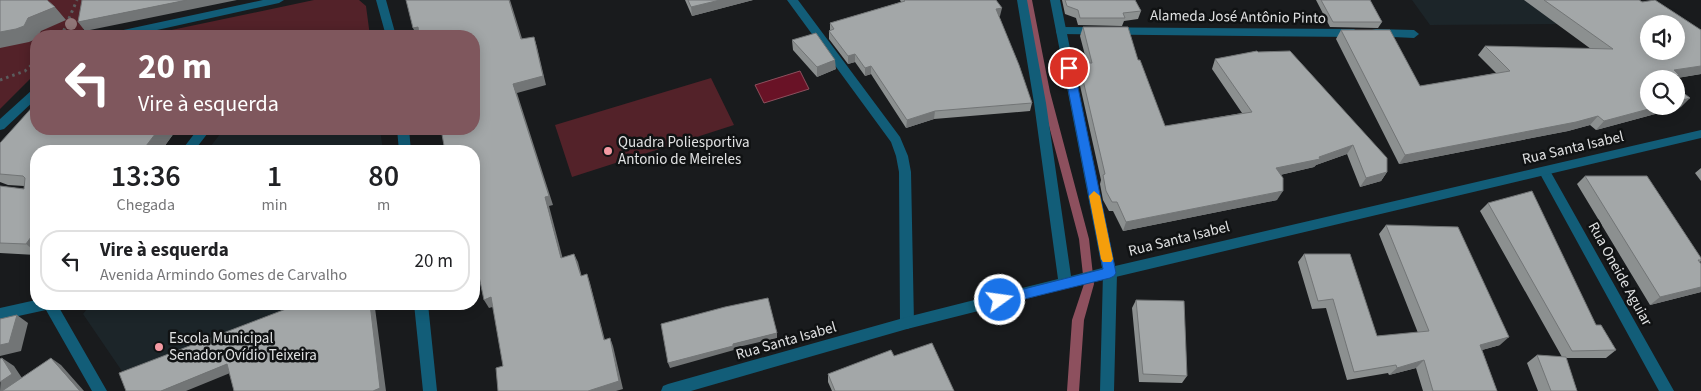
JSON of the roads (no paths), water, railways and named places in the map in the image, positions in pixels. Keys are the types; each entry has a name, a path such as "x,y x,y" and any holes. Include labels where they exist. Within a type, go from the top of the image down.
{"street":[{"path":"142,30 279,0"},
{"path":"382,0 390,30"},
{"path":"792,0 896,140 902,156 905,172 907,323"},
{"path":"1022,0 1068,282"},
{"path":"1055,0 1110,273 1108,391"},
{"name":"Alameda José Antônio Pinto","path":"1061,30 1414,34"},
{"path":"0,126 30,98"},
{"name":"Rua Santa Isabel","path":"668,391 907,323 1068,282 1385,207 1546,172 1701,134"},
{"path":"192,145 200,135"},
{"name":"Rua Oneide Aguiar","path":"1546,172 1666,391"},
{"path":"0,314 30,308"},
{"path":"53,310 100,391"},
{"path":"422,310 430,391"}],"waterway":[{"path":"1028,0 1045,92 1084,239 1089,284 1078,320 1073,391"}],"place":[{"name":"Quadra Poliesportiva Antonio de Meireles","path":"608,151"},
{"name":"Escola Municipal Senador Ovídio Teixeira","path":"159,347"}]}
